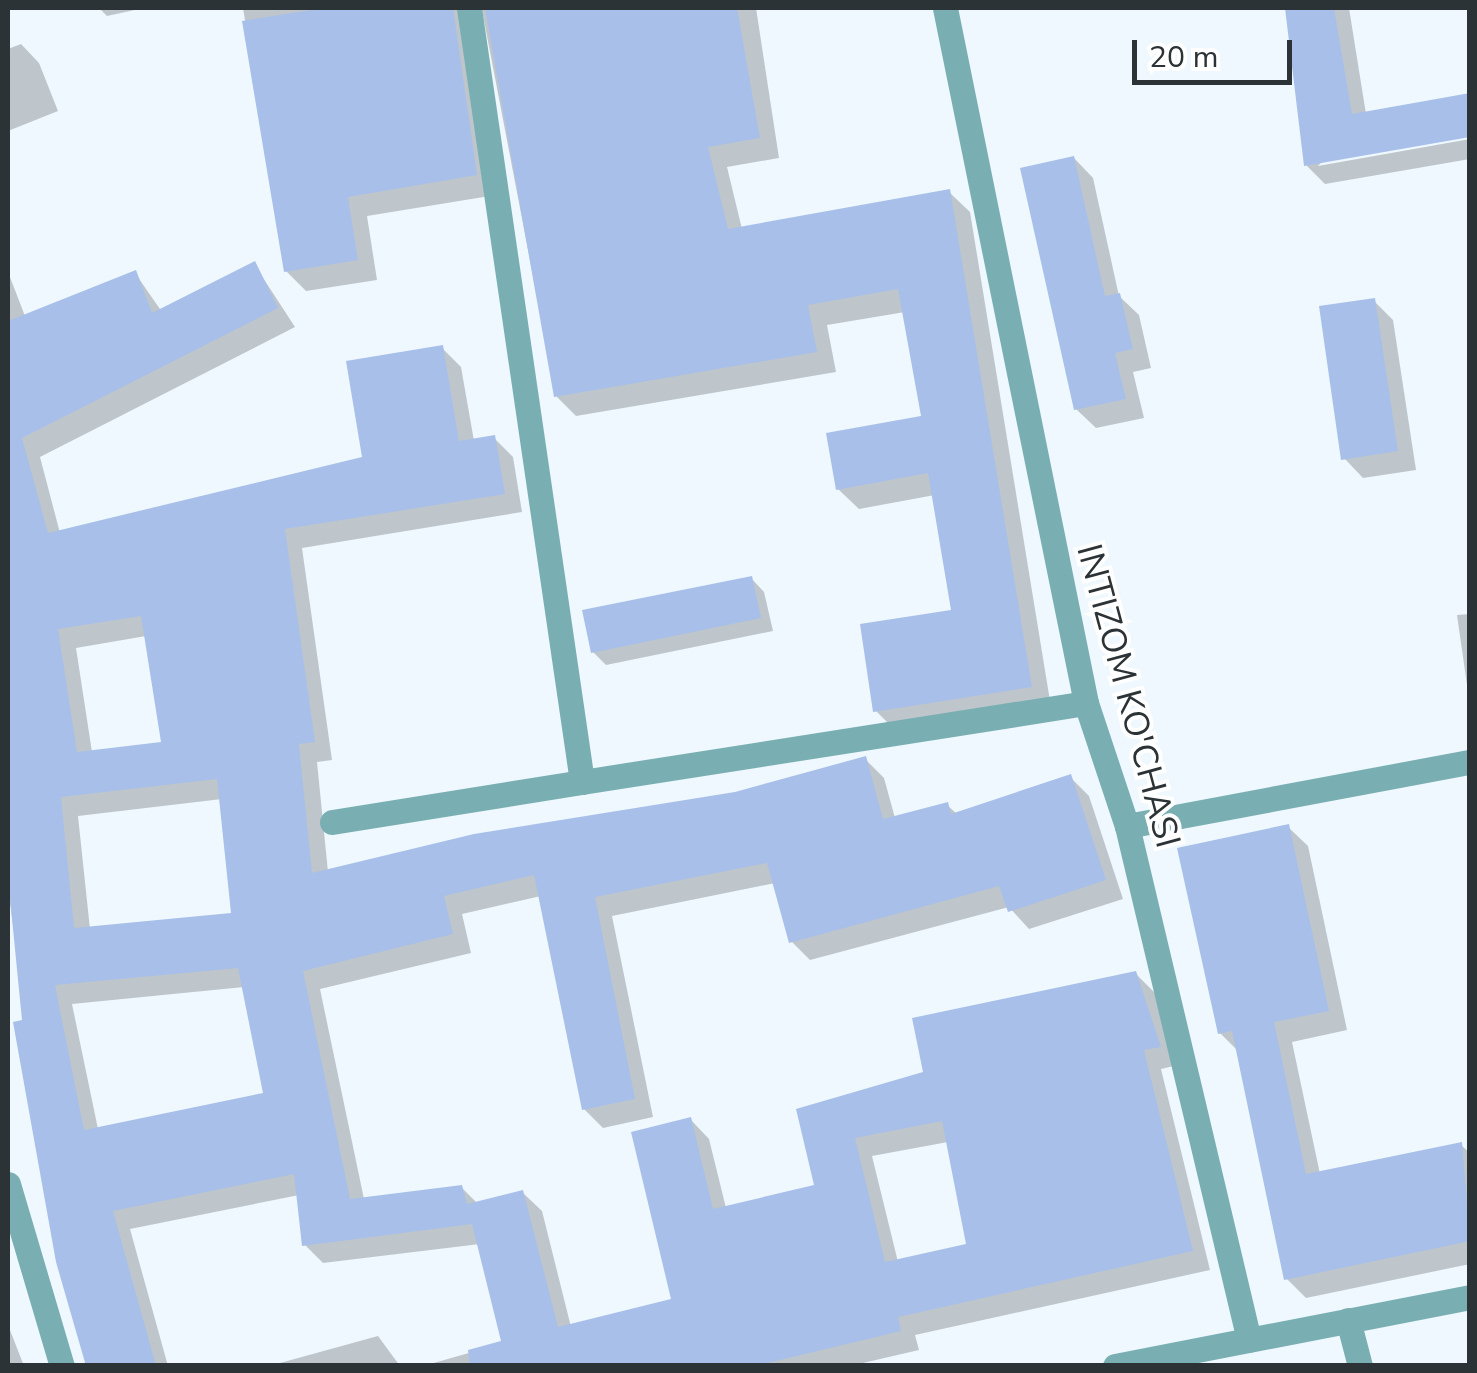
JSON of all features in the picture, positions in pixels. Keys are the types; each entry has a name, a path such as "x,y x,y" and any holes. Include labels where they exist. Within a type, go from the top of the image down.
{"street":[{"path":"469,8 582,782"},
{"name":"INTIZOM KO'CHASI","path":"945,8 1086,703 1127,826 1249,1340"},
{"path":"332,822 1086,703"},
{"path":"1127,826 1470,762"},
{"path":"8,1184 62,1366"},
{"path":"1116,1366 1470,1296"},
{"path":"1348,1320 1360,1366"}],"building":[{"path":"324,8 453,8 477,175 348,197 358,260 284,272 242,21"},
{"path":"485,8 737,8 760,138 708,147 728,229 950,189 1032,687 873,712 860,624 951,610 928,473 836,490 826,433 921,416 898,289 808,305 817,352 554,397"},
{"path":"1285,8 1334,8 1352,114 1470,93 1470,137 1304,166"},
{"path":"1074,156 1105,296 1120,293 1133,349 1115,353 1126,399 1074,410 1020,168"},
{"path":"255,261 278,308 22,438 48,533 362,457 346,361 443,345 459,441 495,435 505,494 285,529 315,742 299,744 312,873 474,834 735,792 866,756 883,819 948,802 951,814 1071,774 1106,880 1008,912 999,886 789,943 767,863 595,897 635,1099 582,1110 534,875 444,896 453,934 303,971 350,1199 462,1185 467,1204 523,1190 558,1327 671,1299 631,1132 691,1117 713,1209 814,1185 796,1109 923,1072 912,1018 1136,971 1161,1047 1144,1050 1193,1251 898,1317 901,1331 755,1366 470,1366 468,1350 501,1341 472,1224 302,1246 294,1174 113,1211 156,1366 86,1366 56,1262 13,1022 22,1020 8,878 8,321 136,270 152,313","holes":["141,616 161,742 77,752 58,629","217,779 231,913 74,928 61,797","238,968 263,1093 84,1130 55,985","942,1121 966,1244 885,1262 855,1138"]},
{"path":"1375,298 1398,451 1341,460 1319,306"},
{"path":"752,576 761,618 591,653 582,610"},
{"path":"1289,824 1329,1011 1274,1022 1306,1174 1462,1142 1470,1241 1284,1280 1232,1031 1218,1034 1177,848"}]}
